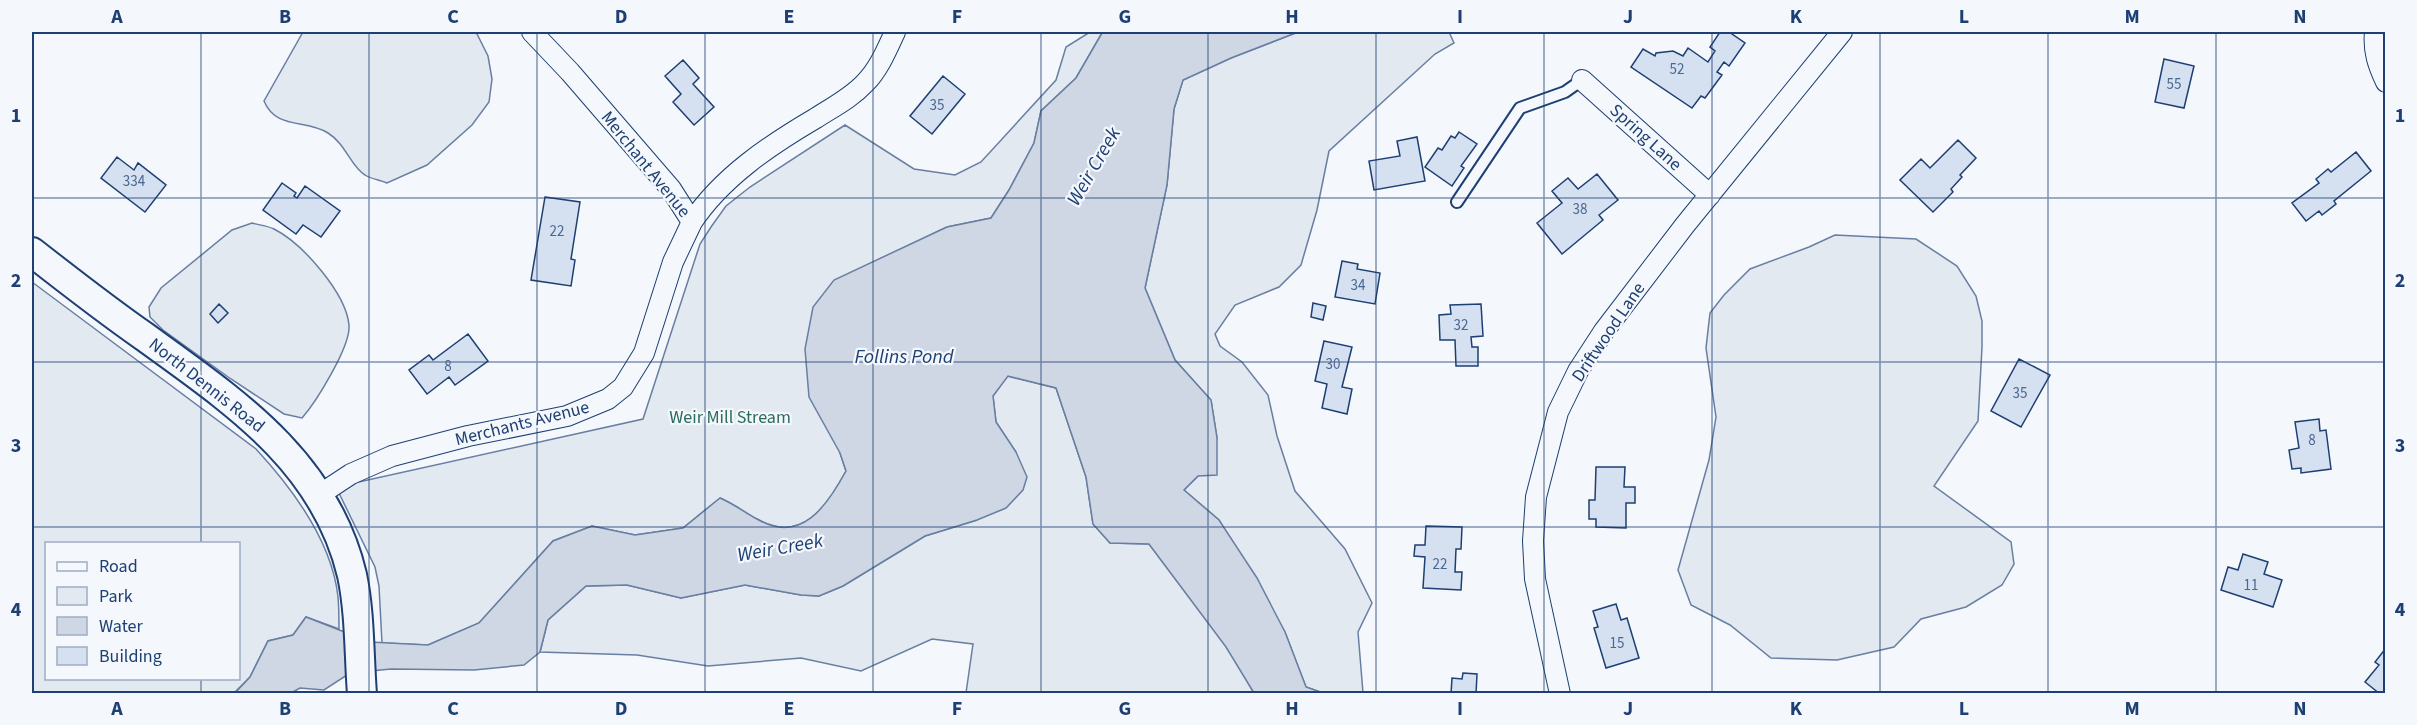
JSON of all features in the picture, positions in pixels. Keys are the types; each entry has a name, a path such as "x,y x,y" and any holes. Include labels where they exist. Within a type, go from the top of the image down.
{"main road":[{"name":"North Dennis Road","path":"32,252 253,418 290,456 319,495 338,535 352,575 362,693"}],"street":[{"name":"Merchant Avenue","path":"532,32 570,72 670,189 692,222 705,203 739,171 785,137 854,94 877,68 896,32"},
{"name":"Driftwood Lane","path":"1560,693 1535,579 1533,541 1536,497 1555,423 1578,372 1604,331 1842,32"},
{"path":"2374,32 2373,47 2385,82"},
{"name":"Spring Lane","path":"1582,80 1710,195"},
{"name":"Merchants Avenue","path":"319,495 351,474 392,456 468,436 567,416 608,399 623,387 644,353 673,262 692,222"}],"lane":[{"path":"1456,202 1520,108 1565,92 1582,80"}],"green space":[{"path":"303,32 476,32 488,56 492,79 489,102 472,125 427,165 387,183 370,178 356,167 339,143 328,133 276,116 264,101"},
{"name":"Weir Mill Stream","path":"1090,32 1109,32 1102,33 1076,78 1041,111 1034,143 991,218 947,227 878,260 840,453 846,471 830,497 811,518 787,527 773,526 720,498 683,528 635,535 592,526 553,541 479,623 428,645 382,643 379,586 375,567 336,487 643,419 700,244 726,206 750,187 845,125 914,169 955,175 981,162 1056,80 1066,47"},
{"path":"1298,32 1449,32 1454,43 1435,54 1329,151 1317,210 1301,265 1279,287 1235,305 1215,334 1220,346 1242,362 1268,395 1277,436 1295,491 1345,549 1372,603 1358,632 1363,693 1323,693 1306,687 1285,632 1219,520 1184,490 1198,476 1217,438 1211,400 1175,360 1145,288 1167,185 1174,109 1183,80 1231,58"},
{"path":"252,223 274,229 297,245 321,270 340,298 346,312 349,325 348,334 339,359 316,400 302,418 284,414 231,379 163,330 150,317 149,307 161,288 232,230"},
{"path":"1835,235 1916,239 1957,266 1976,296 1982,321 1978,421 1934,486 2011,542 2014,564 2002,585 1966,607 1921,619 1894,647 1837,660 1771,658 1730,625 1691,605 1678,570 1709,460 1716,417 1706,348 1710,313 1750,269"},
{"path":"32,282 256,449 284,481 319,536 334,576 338,597 339,629 306,617 293,635 268,641 250,677 234,693 32,693"},
{"path":"1007,376 1056,388 1086,477 1093,524 1110,543 1149,544 1227,647 1254,693 966,693 973,644 932,639 861,671 801,658 708,666 637,655 540,652 548,620 586,586 627,585 681,598 745,585 819,596 843,586 925,536 977,520 1016,452 996,422 993,396"}],"water":[{"name":"Follins Pond","path":"1298,32 1231,58 1183,80 1174,109 1167,185 1145,288 1175,360 1211,400 1217,438 1217,475 1198,476 1184,490 1219,520 1257,578 1285,632 1306,687 1323,693 1254,693 1226,647 1149,544 1110,543 1093,524 1086,477 1056,388 1008,376 993,396 996,422 1016,452 1027,477 1023,490 1006,508 977,520 925,536 843,586 819,596 745,585 681,598 627,585 586,586 548,620 540,652 524,665 474,670 391,669 350,673 324,690 300,688 291,693 234,694 250,677 268,641 293,635 306,617 370,642 428,645 479,623 553,541 592,526 635,535 683,528 720,498 773,526 787,527 811,518 830,497 846,471 840,453 809,397 805,349 813,307 834,280 947,227 991,218 1034,143 1041,111 1076,78 1102,33"}],"building":[{"path":"1720,32 1729,32 1745,43 1729,66 1724,62 1717,72 1722,75 1705,98 1701,96 1692,108 1631,67 1643,49 1655,56 1656,53 1673,51 1683,56 1688,48 1708,62 1715,51 1710,47"},
{"path":"2164,59 2194,66 2184,108 2155,102"},
{"path":"683,60 699,78 693,84 714,107 694,125 673,102 681,94 665,76"},
{"path":"943,76 965,94 932,134 910,116"},
{"path":"1459,132 1477,144 1461,166 1464,168 1452,186 1425,167 1438,148 1442,150 1451,136 1455,138"},
{"path":"1417,137 1425,181 1374,190 1369,161 1400,156 1397,141"},
{"path":"1958,140 1976,158 1960,175 1962,177 1951,189 1953,192 1933,212 1900,180 1921,159 1930,168"},
{"path":"2356,152 2371,171 2334,201 2336,204 2322,215 2319,211 2306,221 2292,203 2319,183 2316,179 2328,169 2331,172"},
{"path":"117,157 134,170 138,163 166,185 145,212 101,178"},
{"path":"1597,174 1618,200 1599,215 1603,220 1562,254 1537,223 1562,203 1552,191 1568,178 1578,189"},
{"path":"282,183 296,193 294,196 297,198 305,186 340,211 321,237 303,225 296,234 263,210"},
{"path":"545,197 580,202 571,259 575,260 571,286 531,280"},
{"path":"1342,261 1358,264 1357,269 1380,273 1375,304 1335,297"},
{"path":"1313,303 1326,306 1323,320 1311,317"},
{"path":"219,304 228,313 218,323 210,314"},
{"path":"1481,304 1483,336 1471,337 1472,347 1478,347 1478,366 1456,366 1455,340 1440,340 1439,315 1451,314 1450,305"},
{"path":"468,334 488,361 455,385 449,377 427,394 409,370 429,355 433,360"},
{"path":"1324,341 1352,347 1342,387 1352,389 1347,414 1322,408 1327,384 1315,381"},
{"path":"2019,359 2050,375 2021,427 1991,411"},
{"path":"2319,419 2320,431 2326,430 2331,469 2301,473 2301,468 2292,469 2289,450 2299,448 2295,422"},
{"path":"1596,467 1625,467 1624,487 1635,487 1635,503 1626,503 1626,528 1596,527 1596,519 1589,519 1589,500 1595,500"},
{"path":"1426,526 1462,527 1461,549 1456,549 1455,572 1462,572 1461,590 1423,588 1425,557 1414,556 1415,545 1425,545"},
{"path":"2243,554 2268,562 2264,574 2282,580 2273,607 2221,590 2228,567 2238,570"},
{"path":"1616,604 1621,620 1627,618 1639,658 1606,668 1594,628 1598,627 1593,611"},
{"path":"2386,648 2386,694 2380,694 2365,682 2379,665 2375,662"},
{"path":"1463,673 1477,674 1476,694 1451,694 1452,678 1462,679"}],"water label":[{"name":"Weir Creek","path":"1093,166"},
{"name":"Weir Creek","path":"780,547"}]}
